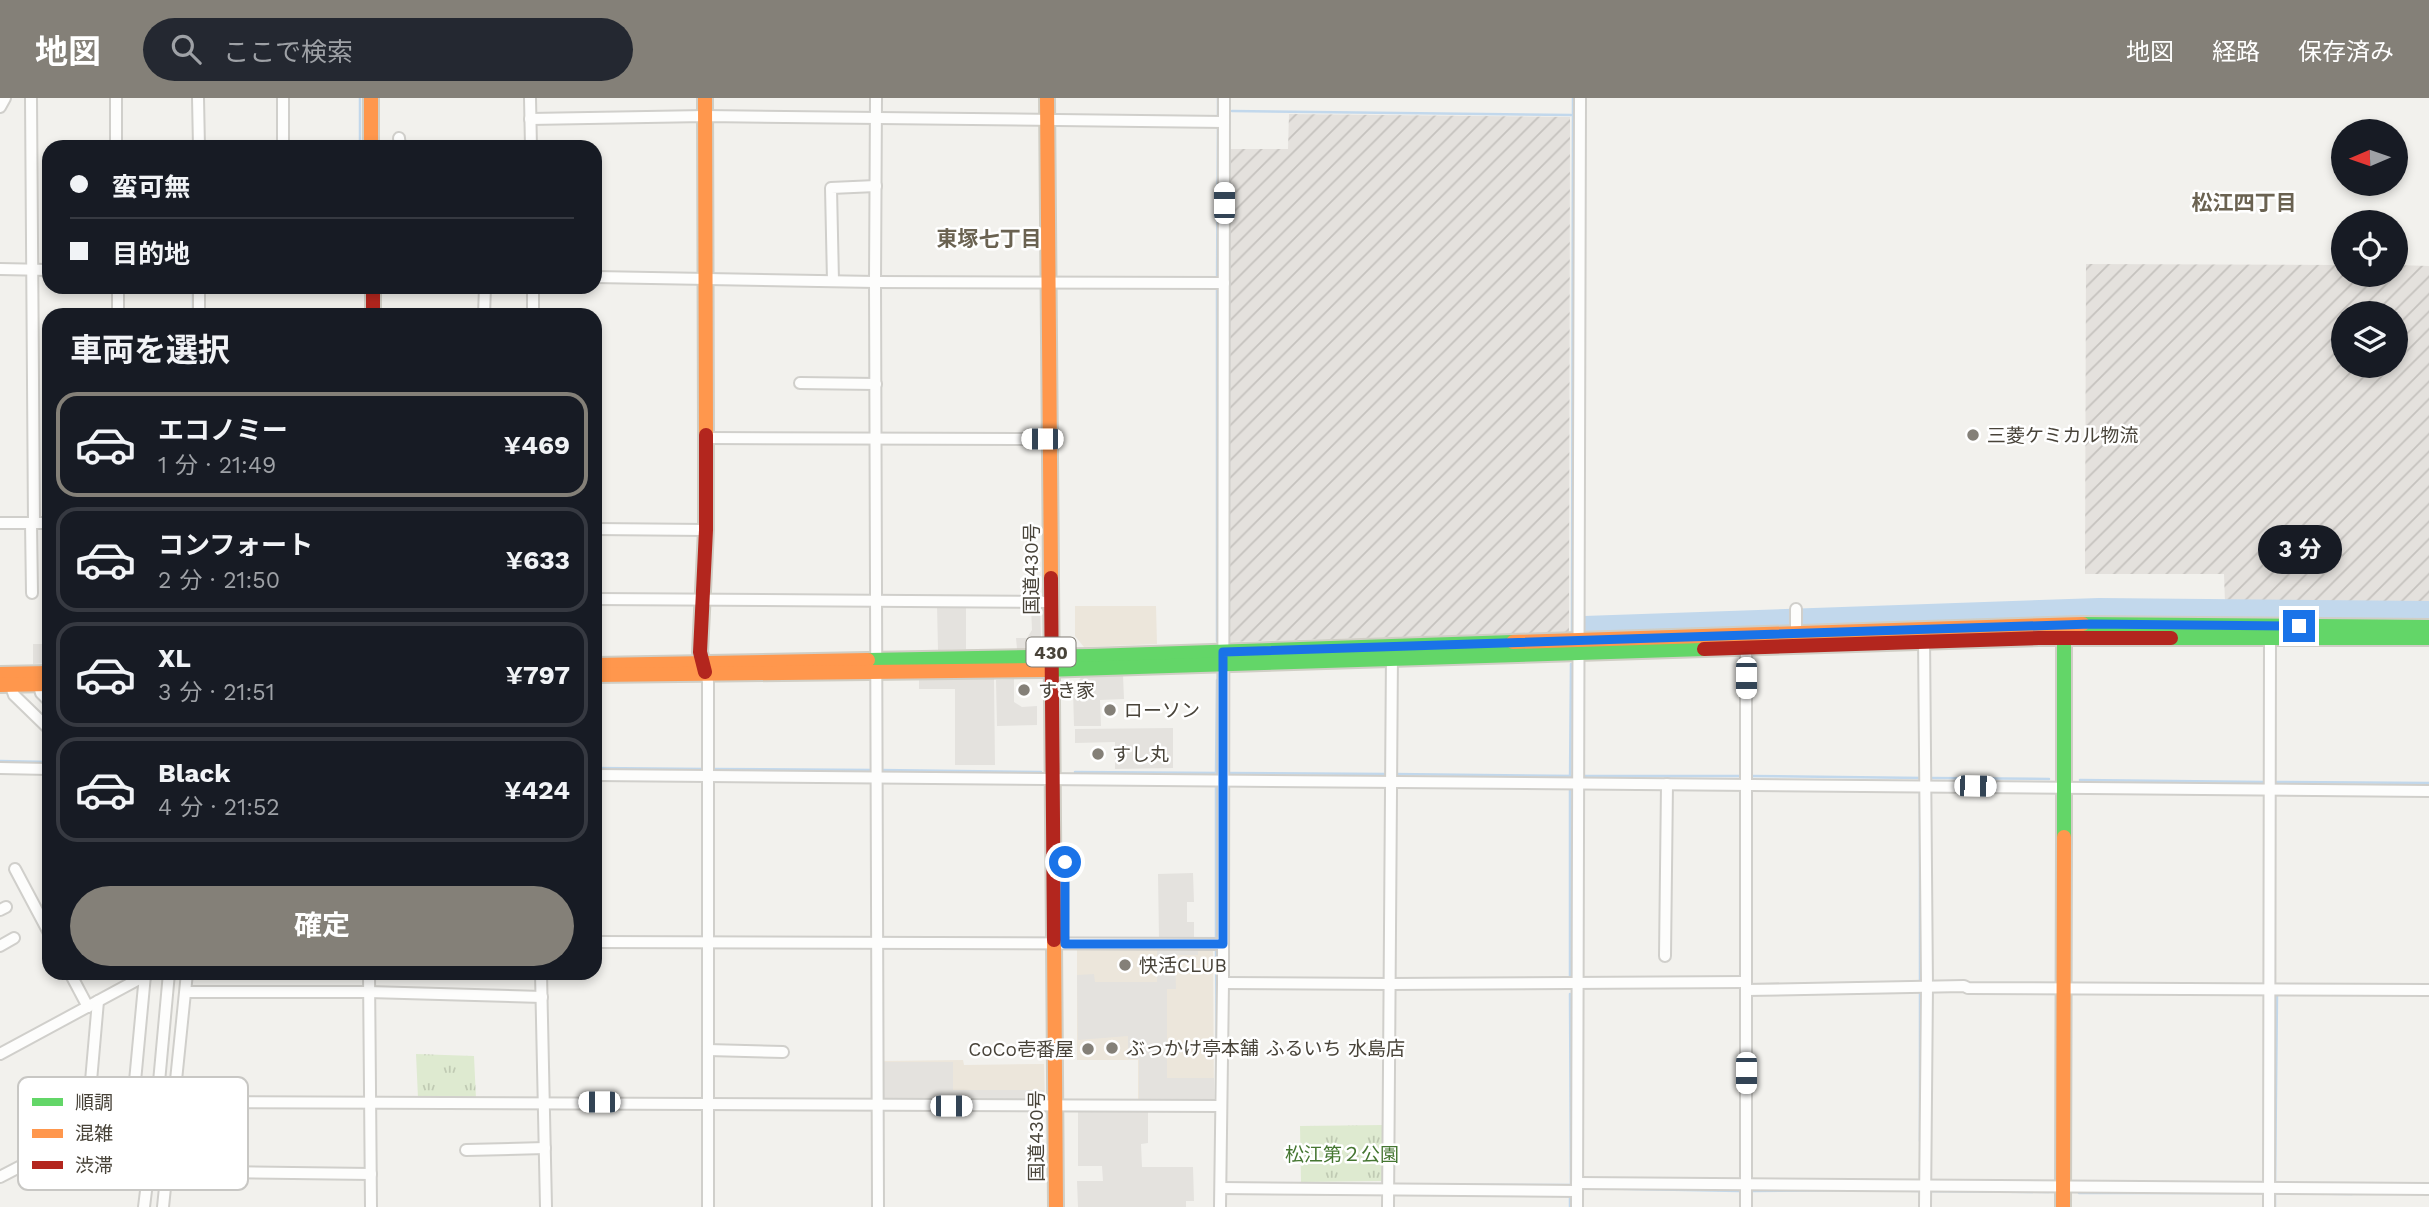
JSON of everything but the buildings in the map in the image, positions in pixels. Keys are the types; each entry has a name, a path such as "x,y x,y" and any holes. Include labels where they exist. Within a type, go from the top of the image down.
{"main road":[{"path":"371,98 371,140"},
{"path":"705,98 706,530 700,652 705,668"},
{"name":"国道430号","path":"1047,98 1053,121"},
{"name":"国道430号","path":"1056,1207 1060,1106 1053,121 1058,98"},
{"name":"国道430号","path":"1054,283 1049,602 1057,663"},
{"path":"602,665 705,668 1057,663 1746,641 1796,634 1924,635 2429,627"},
{"path":"2064,631 2429,638"},
{"path":"2063,1207 2064,631"},
{"path":"602,675 705,668"},
{"path":"4,679 42,678"},
{"name":"国道430号","path":"1060,1106 1067,1207"}],"street":[{"path":"0,107 5,98"},
{"path":"31,98 32,593"},
{"path":"116,98 116,140"},
{"path":"198,98 198,140"},
{"path":"283,98 283,140"},
{"path":"530,98 531,140"},
{"path":"876,98 878,1207"},
{"path":"1220,1207 1218,1106 1223,983 1219,944 1223,658 1219,283 1220,122 1224,98"},
{"path":"1577,1207 1575,781 1580,98"},
{"path":"530,119 705,116 1220,122"},
{"path":"834,281 831,188 876,186"},
{"path":"0,270 42,270"},
{"path":"602,277 875,282 1219,283"},
{"path":"800,383 876,384"},
{"path":"706,438 1050,439"},
{"path":"0,523 42,523"},
{"path":"602,529 706,530"},
{"path":"602,599 1049,602"},
{"path":"1796,609 1796,634"},
{"path":"1924,635 1922,986 1925,1207"},
{"path":"2270,637 2268,990 2271,1193"},
{"path":"1746,641 1746,1207"},
{"path":"1388,1207 1392,652"},
{"path":"705,668 708,682 710,785 708,1207"},
{"path":"4,679 14,695 42,722"},
{"path":"0,768 42,769"},
{"path":"602,775 877,772 1059,779 1391,777 1667,784 1747,779 2062,788 2429,791"},
{"path":"1665,956 1667,784"},
{"path":"15,869 42,920"},
{"path":"0,946 14,938"},
{"path":"602,942 1219,944"},
{"path":"75,980 93,1004 90,1077"},
{"path":"0,1055 137,980"},
{"path":"136,1077 147,980"},
{"path":"159,1077 168,980"},
{"path":"178,1077 187,980"},
{"path":"369,980 371,1207"},
{"path":"541,980 546,1207"},
{"path":"1223,983 2429,990"},
{"path":"186,992 369,992 542,997"},
{"path":"708,1050 783,1052"},
{"path":"248,1102 1218,1106"},
{"path":"466,1150 545,1148"},
{"path":"0,1177 18,1168"},
{"path":"248,1173 371,1174"},
{"path":"1220,1188 1388,1189 1746,1184 1923,1188 2063,1186 2271,1193 2429,1189"}],"shaded area":[{"path":"1289,114 1570,117 1569,632 1227,642 1229,149 1288,149"},
{"path":"2086,264 2331,265 2331,287 2408,287 2408,265 2429,266 2429,604 2225,603 2224,574 2085,574"},
{"path":"966,604 966,649 938,650 937,605"},
{"path":"1031,606 1040,606 1041,638 1033,648 1017,649 1016,638 1027,638 1032,630"},
{"path":"1075,606 1156,606 1157,644 1084,647 1075,636"},
{"path":"33,644 42,644 42,663 33,664"},
{"path":"1123,675 1124,699 1100,700 1101,726 1074,726 1073,689 1082,676"},
{"path":"994,679 995,765 955,765 955,689 919,689 919,680"},
{"path":"1014,679 1014,702 1022,707 1037,706 1037,725 997,726 996,680"},
{"path":"1173,728 1173,768 1115,769 1115,742 1075,743 1075,729"},
{"path":"1193,873 1194,902 1187,902 1187,922 1194,922 1194,939 1159,939 1158,874"},
{"path":"1213,948 1214,1103 1138,1104 1138,1060 1077,1060 1077,949"},
{"path":"1157,950 1198,950 1198,955 1175,955 1176,989 1167,989 1167,1078 1214,1078 1214,1102 1139,1103 1139,1059 1128,1059 1128,1036 1078,1040 1077,975 1094,974 1095,982 1157,982"},
{"path":"963,1060 964,1065 1044,1064 1045,1101 881,1102 881,1061"},
{"path":"882,1062 953,1062 953,1090 1044,1090 1044,1100 882,1101"},
{"path":"1148,1107 1148,1143 1141,1144 1142,1167 1193,1167 1194,1201 1186,1201 1186,1207 1078,1207 1077,1181 1103,1181 1102,1166 1078,1166 1078,1108"}],"green space":[{"path":"416,1054 474,1056 476,1099 418,1098"},
{"name":"松江第２公園","path":"1383,1125 1383,1181 1301,1182 1300,1126"}],"waterway":[{"path":"360,98 360,140"},
{"path":"1218,98 1218,120"},
{"path":"1572,631 1573,98"},
{"path":"1232,111 1571,115"},
{"path":"1217,281 1218,127"},
{"path":"1217,288 1217,641"},
{"path":"193,294 193,308"},
{"path":"1584,625 2099,607 2429,610"},
{"path":"1920,613 1920,619"},
{"path":"1570,782 1571,664"},
{"path":"1216,773 1217,680"},
{"path":"0,761 42,762"},
{"path":"602,768 706,769"},
{"path":"712,769 874,770"},
{"path":"880,770 1041,772"},
{"path":"1075,772 1219,773"},
{"path":"1226,773 1387,774"},
{"path":"1394,774 1576,776"},
{"path":"1583,776 1744,776"},
{"path":"1751,776 1923,778"},
{"path":"1930,778 2049,779"},
{"path":"2080,780 2264,782"},
{"path":"2277,782 2429,783"},
{"path":"1216,783 1216,941"},
{"path":"1570,788 1570,977"},
{"path":"1920,790 1920,983"},
{"path":"1216,948 1217,1057"},
{"path":"1920,990 1920,1141"},
{"path":"1570,994 1571,1187"},
{"path":"2275,1186 2277,994"},
{"path":"1215,1200 1216,1147"},
{"path":"1438,1185 1571,1185"},
{"path":"1583,1188 1739,1191"},
{"path":"1752,1191 1846,1190"},
{"path":"1867,1190 1923,1191"},
{"path":"1929,1191 2049,1192"},
{"path":"2079,1193 2265,1193"},
{"path":"2271,1193 2352,1194"},
{"path":"2275,1193 2275,1207"},
{"path":"1570,1195 1570,1207"}],"traffic: fast":[{"path":"2083,624 2429,627"},
{"path":"2064,630 2064,837"},
{"path":"2171,638 2429,638"},
{"path":"868,660 1090,656 1513,642"},
{"path":"1043,670 1704,649"}],"traffic: slow":[{"path":"371,98 371,140"},
{"path":"705,98 706,435"},
{"path":"1047,98 1051,578"},
{"path":"1513,642 2083,624"},
{"path":"602,665 868,660"},
{"path":"602,675 1043,670"},
{"path":"0,674 42,673"},
{"path":"0,685 42,684"},
{"path":"2063,1207 2064,837"},
{"path":"1054,940 1056,1207"}],"traffic: jam":[{"path":"373,294 373,308"},
{"path":"705,672 700,652 706,530 706,435"},
{"path":"1051,578 1054,940"},
{"path":"1704,649 2039,638 2171,638"}],"place":[{"name":"三菱ケミカル物流","path":"1973,435"},
{"name":"すき家","path":"1024,690"},
{"name":"ローソン","path":"1110,710"},
{"name":"すし丸","path":"1098,754"},
{"name":"快活CLUB","path":"1125,965"},
{"name":"ぶっかけ亭本舗 ふるいち 水島店","path":"1112,1048"},
{"name":"CoCo壱番屋","path":"1088,1049"}],"district":[{"name":"松江四丁目","path":"2244,202"},
{"name":"東塚七丁目","path":"989,238"}],"route":[{"path":"1065,862 1065,944 1223,944 1223,652 2091,624 2299,626"}]}
